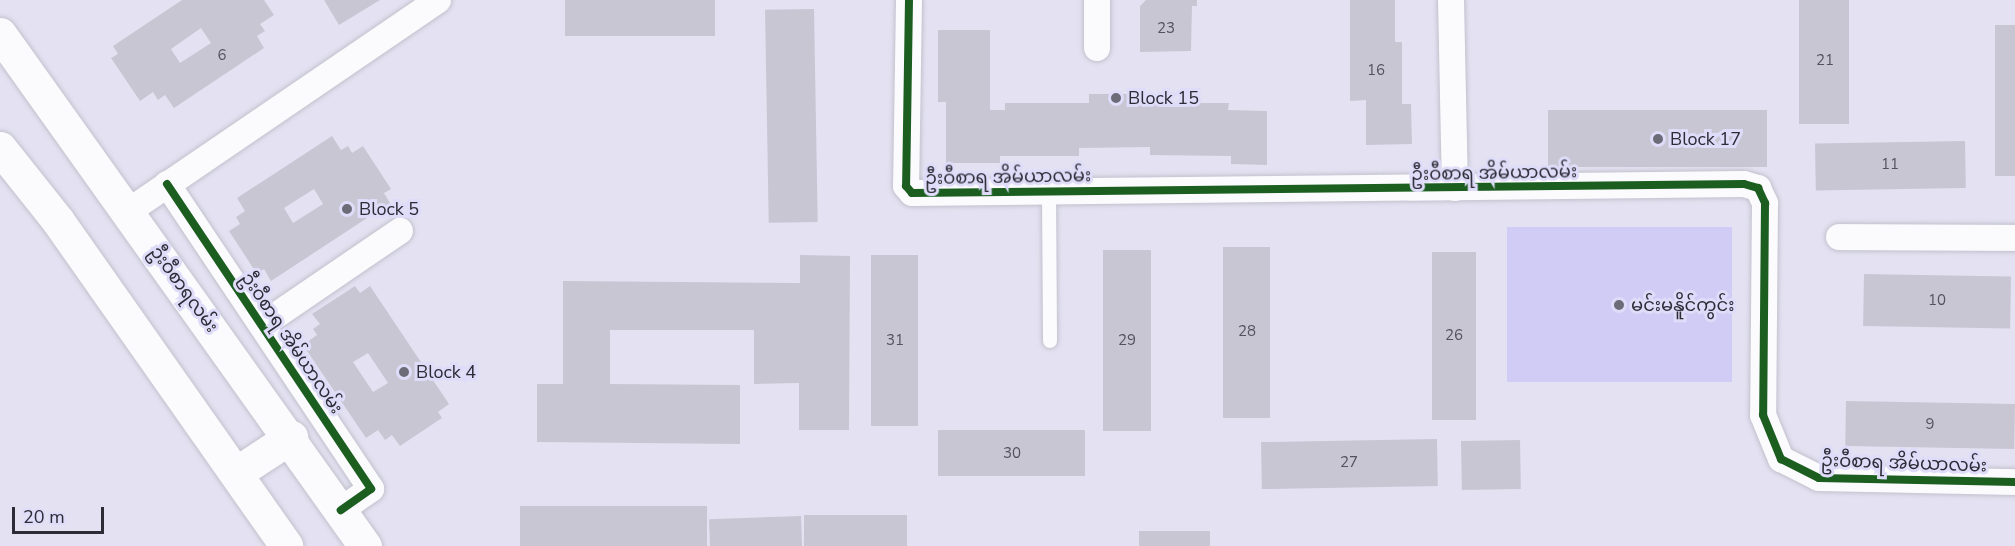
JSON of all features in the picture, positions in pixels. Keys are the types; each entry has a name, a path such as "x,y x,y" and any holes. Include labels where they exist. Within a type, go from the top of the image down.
{"main road":[{"name":"ဦးဝီစာရလမ်း","path":"0,34 291,437 365,546"},
{"path":"0,148 15,188 53,214 286,546"},
{"path":"236,473 291,437"}],"street":[{"path":"129,211 438,0"},
{"name":"ဦးဝီစာရ အိမ်ယာလမ်း","path":"909,0 906,186 912,193 1744,184 1758,188 1765,203 1764,415 1781,459 1819,478 2015,482"},
{"path":"1096,48 1097,0"},
{"name":"ဦးဝီစာရ အိမ်ယာလမ်း","path":"1451,0 1455,188"},
{"name":"ဦးဝီစာရ အိမ်ယာလမ်း","path":"167,184 371,489 341,510"},
{"name":"ဦးဝီစာရ အိမ်ယာလမ်း","path":"262,325 400,231"},
{"path":"1839,237 2015,238"}],"lane":[{"path":"1049,192 1050,341"}],"shaded area":[{"name":"မင်းမနိူင်ကွင်း","path":"1507,227 1732,227 1732,382 1507,382"}],"building":[{"path":"182,0 264,0 274,15 260,24 265,31 257,36 264,48 174,108 165,95 158,100 153,92 140,101 111,58 118,54 113,46","holes":["201,28 211,43 180,63 171,49"]},
{"path":"324,0 380,0 339,25"},
{"path":"565,0 715,0 715,36 565,36"},
{"path":"1146,0 1197,0 1197,6 1192,6 1191,51 1140,52 1140,6"},
{"path":"1350,0 1395,0 1395,42 1402,42 1402,104 1411,104 1412,144 1366,145 1366,100 1350,101"},
{"path":"1799,0 1849,0 1849,124 1799,124"},
{"path":"814,9 818,222 769,223 765,10"},
{"path":"1995,25 2015,25 2015,176 1995,176"},
{"name":"Block 15","path":"938,30 990,30 990,110 1005,110 1005,103 1089,103 1089,94 1143,94 1142,103 1229,103 1228,110 1267,111 1267,165 1231,164 1231,156 1150,155 1150,147 1079,148 1079,156 1000,156 1000,163 946,163 946,102 938,102"},
{"name":"Block 17","path":"1548,110 1767,110 1767,167 1548,167"},
{"name":"Block 5","path":"332,136 341,150 348,146 352,153 363,146 391,189 384,193 390,203 271,281 264,269 257,274 229,231 240,224 236,217 245,211 237,198","holes":["314,189 323,204 293,223 284,208"]},
{"path":"1965,141 1966,188 1816,191 1815,144"},
{"path":"1223,247 1270,247 1270,418 1223,418"},
{"path":"1103,250 1151,250 1151,431 1103,431"},
{"path":"1432,252 1476,252 1476,420 1432,420"},
{"path":"800,255 850,256 849,430 799,430 799,383 754,384 754,330 610,330 610,384 740,385 740,444 537,442 537,384 563,384 563,281 800,283"},
{"path":"871,255 918,255 918,426 871,426"},
{"path":"1864,274 2011,277 2010,329 1863,326"},
{"name":"Block 4","path":"355,286 360,293 370,286 449,404 438,412 442,418 400,446 392,435 385,440 378,430 366,438 303,345 317,335 313,329 320,324 312,314","holes":["368,353 388,383 373,392 353,362"]},
{"path":"1846,401 2015,404 2014,449 1845,446"},
{"path":"938,430 1085,430 1085,476 938,476"},
{"path":"1437,439 1438,486 1262,489 1261,442"},
{"path":"1520,440 1521,489 1462,490 1461,441"},
{"path":"520,506 707,506 707,546 520,546"},
{"path":"804,515 907,515 907,546 804,546"},
{"path":"801,516 802,546 710,546 709,519"},
{"path":"1139,531 1210,531 1210,546 1139,546"}],"cycle path":[{"path":"909,0 906,186 912,193 1744,184 1758,188 1765,203 1763,415 1781,459 1819,478 2015,482"},
{"path":"167,184 371,489 341,510"}],"place":[{"name":"Block 15","path":"1116,98"},
{"name":"Block 17","path":"1658,139"},
{"name":"Block 5","path":"347,209"},
{"name":"မင်းမနိူင်ကွင်း","path":"1619,305"},
{"name":"Block 4","path":"404,372"}]}
